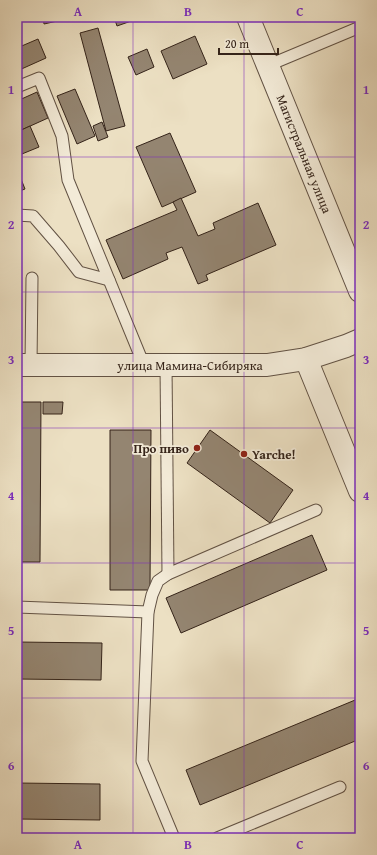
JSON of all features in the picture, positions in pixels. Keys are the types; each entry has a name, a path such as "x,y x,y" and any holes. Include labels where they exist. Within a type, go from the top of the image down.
{"street":[{"name":"Магистральная улица","path":"248,17 269,65 360,291"},
{"name":"улица Мамина-Сибиряка","path":"24,365 267,365 306,359 360,340"},
{"path":"306,359 360,491"}],"lane":[{"path":"269,65 360,27"},
{"path":"17,87 39,78 62,136 68,180 144,365"},
{"path":"17,215 33,216 79,272 109,280"},
{"path":"24,365 32,278"},
{"path":"166,365 168,574"},
{"path":"174,838 142,761 148,612 152,594 158,580 168,574 316,510"},
{"path":"17,607 148,612"},
{"path":"216,838 340,787"}],"building":[{"path":"43,17 75,17 44,24"},
{"path":"114,17 136,17 137,19 117,26"},
{"path":"98,28 125,126 106,131 80,33"},
{"path":"195,36 207,64 173,79 161,51"},
{"path":"38,39 46,58 17,71 17,48"},
{"path":"147,49 154,67 136,75 128,57"},
{"path":"75,89 95,136 77,144 57,96"},
{"path":"37,92 48,118 17,132 17,101"},
{"path":"102,122 108,137 98,141 93,126"},
{"path":"30,126 39,147 17,156 17,132"},
{"path":"170,133 196,192 162,207 136,147"},
{"path":"17,169 25,189 17,192"},
{"path":"181,198 198,236 215,229 213,223 258,203 276,245 206,275 208,280 198,284 182,247 166,253 168,259 123,279 106,240 177,210 173,202"},
{"path":"17,234 20,234 20,277 17,277"},
{"path":"21,402 41,402 40,562 20,562"},
{"path":"43,402 63,402 62,414 43,414"},
{"path":"110,430 151,430 150,590 110,590"},
{"path":"210,430 293,490 270,523 187,463"},
{"path":"312,535 327,570 181,633 166,598"},
{"path":"17,642 102,643 101,680 17,679"},
{"path":"360,698 360,739 200,805 186,770"},
{"path":"17,783 100,784 100,820 17,819"},
{"path":"360,832 360,838 345,838 351,835"}],"place":[{"name":"Про пиво","path":"197,448"},
{"name":"Yarche!","path":"244,454"}]}
